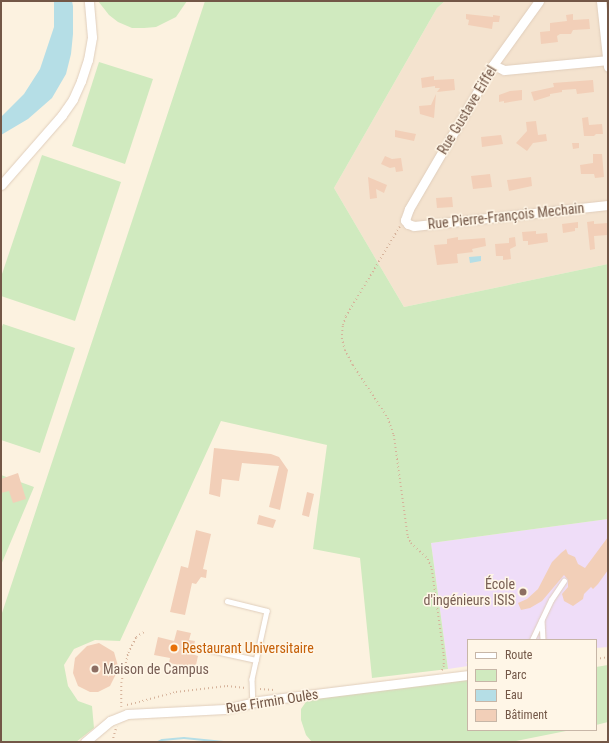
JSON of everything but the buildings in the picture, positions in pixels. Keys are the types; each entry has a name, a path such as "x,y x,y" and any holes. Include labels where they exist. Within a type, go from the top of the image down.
{"street":[{"path":"1,185 62,115 81,81 88,60 92,37 89,1"},
{"name":"Rue Gustave Eiffel","path":"405,222 405,217 409,209 493,65 538,1"},
{"path":"493,65 504,70 608,64 601,1"},
{"name":"Rue Pierre-François Mechain","path":"405,222 414,226 608,205"},
{"name":"Rue Firmin Oulès","path":"85,742 104,725 121,716 225,709 252,702 467,675"}],"lane":[{"path":"532,639 551,600 564,581"},
{"path":"227,601 268,611 252,679 252,702"},
{"path":"542,620 543,639"},
{"path":"206,649 256,660"}],"path":[{"path":"405,222 397,229 357,297 344,321 342,338 351,361 390,423 398,456 408,534 414,545 428,559 432,569 444,655 444,668 441,671 442,678"},
{"path":"144,632 136,637 128,653 121,683 123,706 176,692 227,686 246,688"},
{"path":"597,659 608,657"},
{"path":"112,742 116,725"}],"shaded area":[{"path":"445,1 608,1 608,264 404,307 334,188 437,8"},
{"name":"École d'ingénieurs ISIS","path":"608,519 608,647 597,648 597,639 467,639 467,666 448,669 431,543"}],"green space":[{"path":"98,1 187,1 176,17 156,27 132,28 118,22 109,15"},
{"path":"205,1 445,1 437,8 334,188 404,307 608,264 608,519 431,543 448,669 372,678 360,558 313,549 327,445 221,421 120,641 95,640 74,649 64,665 68,686 78,701 92,706 94,728 76,742 1,742 1,616"},
{"path":"99,62 153,79 125,164 72,146"},
{"path":"42,155 121,182 75,321 1,296 1,277"},
{"path":"3,324 75,348 40,453 1,440 1,329"},
{"path":"1,475 34,487 1,565"},
{"path":"608,665 608,722 597,725 597,667"},
{"path":"467,678 467,731 566,731 511,742 312,742 306,735 301,720 301,709 308,699"}],"water":[{"path":"54,1 72,1 73,6 71,54 66,74 52,98 28,119 1,135 1,117 24,94 40,69 54,27"},
{"path":"481,256 481,261 470,263 469,257"}],"waterway":[{"path":"158,742 162,740 184,738 224,742"}],"place":[{"name":"École d'ingénieurs ISIS","path":"523,592"},
{"name":"Restaurant Universitaire","path":"174,648"},
{"name":"Maison de Campus","path":"95,669"}]}
